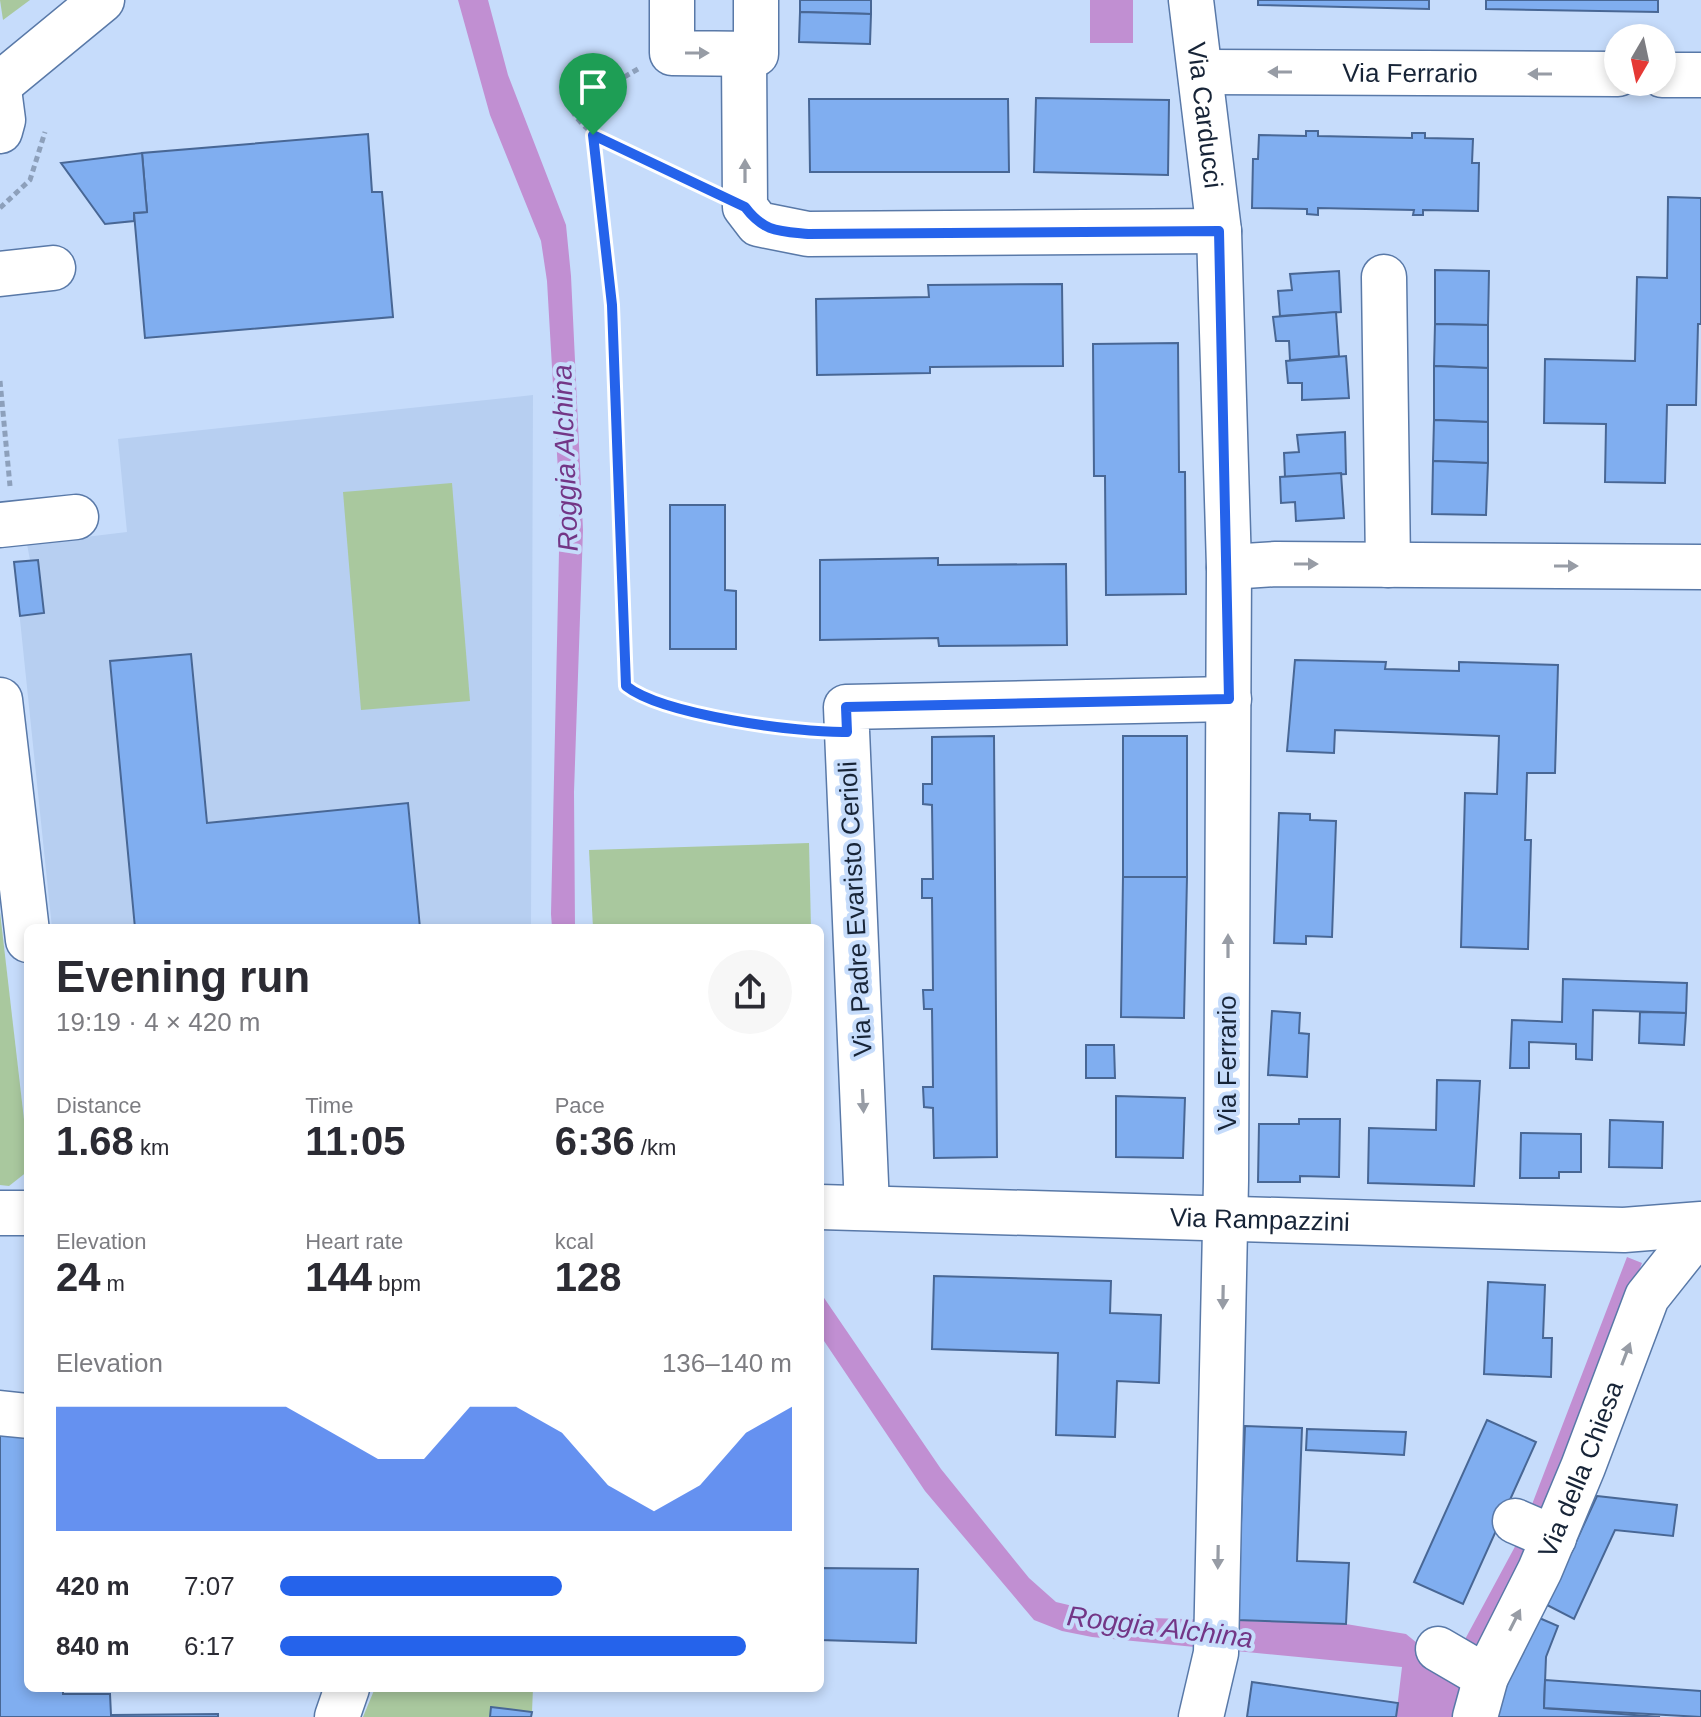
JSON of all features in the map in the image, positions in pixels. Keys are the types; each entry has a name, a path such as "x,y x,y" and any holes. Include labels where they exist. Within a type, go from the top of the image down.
{"street":[{"path":"0,84 102,0"},
{"path":"672,0 672,53 744,54 756,54 756,0"},
{"name":"Via Carducci","path":"1191,0 1219,231 1229,567"},
{"path":"744,54 761,219 808,234 1219,231"},
{"name":"Via Ferrario","path":"1202,72 1604,74"},
{"path":"1676,75 1701,75"},
{"path":"0,97 3,120 0,131"},
{"path":"0,274 53,268"},
{"path":"1384,277 1388,565"},
{"path":"7,524 76,517"},
{"path":"1229,567 1701,567"},
{"name":"Via Ferrario","path":"1201,1717 1215,1666 1225,1219 1229,567"},
{"name":"Via Padre Evaristo Cerioli","path":"867,1207 846,707 1229,699"},
{"path":"0,700 26,924"},
{"name":"Via Rampazzini","path":"824,1207 1624,1230 1701,1226"},
{"path":"0,1213 24,1213"},
{"name":"Via della Chiesa","path":"1480,1697 1534,1530 1647,1297 1701,1226"},
{"path":"0,1413 24,1416"},
{"path":"1438,1649 1480,1697"},
{"path":"337,1717 346,1692"}],"path":[{"path":"672,53 616,79 571,108 576,119 593,135 761,219"},
{"path":"593,135 612,305 626,686 641,698 672,708 806,733 847,732"},
{"path":"0,381 7,524"}],"shaded area":[{"path":"533,395 531,924 52,924 14,562 30,560 27,544 127,532 118,439"}],"green space":[{"path":"0,0 30,0 3,20"},
{"path":"452,483 470,701 361,710 343,492"},
{"path":"809,843 811,924 593,924 589,850"},
{"path":"0,912 24,1119 24,1174 9,1186 0,1185"},
{"path":"373,1692 533,1692 532,1712 492,1707 490,1717 363,1717"}],"water":[{"name":"Roggia Alchina","path":"458,0 488,0 508,75 566,225 583,530 574,792 575,924 552,924 551,914 560,506 547,281 541,241 490,115"},
{"path":"1090,0 1133,0 1133,43 1090,43"},
{"path":"1627,1257 1642,1263 1582,1421 1457,1717 1396,1717 1402,1667 1092,1637 1062,1631 1034,1620 925,1491 824,1341 824,1298 941,1469 1029,1578 1056,1602 1119,1617 1346,1624 1406,1634 1449,1669 1518,1541"}],"building":[{"path":"800,0 871,0 871,14 800,12"},
{"path":"1258,0 1429,0 1429,9 1258,5"},
{"path":"1486,0 1658,0 1658,12 1486,9"},
{"path":"800,12 871,14 870,44 799,42"},
{"path":"1036,98 1169,100 1168,175 1034,172"},
{"path":"809,99 1008,99 1009,172 810,172"},
{"path":"1306,131 1318,131 1318,136 1412,138 1412,133 1425,133 1425,138 1473,139 1472,163 1479,163 1478,211 1423,210 1423,215 1413,215 1414,210 1318,208 1318,215 1307,214 1307,209 1252,208 1253,159 1258,159 1259,135 1306,136"},
{"path":"368,134 372,192 382,192 393,317 145,338 134,213 147,212 142,153"},
{"path":"142,153 147,212 134,213 134,221 105,224 61,163"},
{"path":"1668,197 1701,198 1701,324 1698,324 1696,405 1667,405 1665,483 1605,482 1606,424 1544,423 1545,359 1635,361 1637,277 1667,278"},
{"path":"1435,270 1489,271 1488,325 1435,324"},
{"path":"1339,271 1341,312 1280,316 1278,291 1292,290 1290,274"},
{"path":"1062,284 1063,366 930,367 930,373 817,375 816,299 929,297 928,285"},
{"path":"1336,312 1339,356 1290,360 1289,341 1276,341 1273,317"},
{"path":"1435,324 1488,325 1488,368 1434,366"},
{"path":"1178,343 1179,472 1185,472 1186,594 1106,595 1105,476 1094,476 1093,344"},
{"path":"1346,356 1349,398 1302,400 1302,383 1288,383 1286,361"},
{"path":"1434,366 1488,368 1488,422 1434,420"},
{"path":"1434,420 1488,422 1488,463 1433,461"},
{"path":"1345,432 1346,474 1285,477 1284,453 1299,452 1297,435"},
{"path":"1433,461 1488,463 1486,515 1432,514"},
{"path":"1341,473 1344,518 1296,521 1295,502 1281,503 1280,477"},
{"path":"670,505 725,505 725,590 736,591 736,649 670,649"},
{"path":"938,558 938,565 1066,564 1067,645 939,646 938,638 820,640 820,560"},
{"path":"38,560 44,613 20,616 14,562"},
{"path":"191,654 207,823 408,803 420,924 135,924 110,661"},
{"path":"1295,660 1386,662 1385,669 1459,671 1459,662 1558,665 1555,773 1527,773 1525,840 1531,840 1528,949 1461,947 1465,793 1497,794 1499,736 1335,730 1334,753 1287,751"},
{"path":"994,736 997,1157 934,1158 933,1108 924,1107 923,1087 933,1087 932,1009 924,1009 923,990 933,990 932,898 922,898 922,879 933,879 932,805 923,804 923,784 932,784 932,737"},
{"path":"1123,736 1187,736 1187,877 1123,877"},
{"path":"1279,813 1310,814 1310,820 1336,821 1332,937 1306,936 1306,944 1274,943"},
{"path":"1123,877 1187,877 1184,1018 1121,1017"},
{"path":"1563,979 1687,983 1686,1013 1593,1010 1592,1060 1576,1059 1576,1044 1529,1042 1529,1068 1510,1068 1512,1020 1562,1022"},
{"path":"1272,1011 1300,1013 1299,1033 1309,1034 1307,1077 1268,1075"},
{"path":"1640,1012 1686,1013 1684,1045 1639,1043"},
{"path":"1086,1045 1114,1045 1115,1078 1086,1078"},
{"path":"1437,1080 1480,1081 1474,1186 1368,1183 1369,1128 1436,1130"},
{"path":"1116,1096 1185,1098 1183,1158 1116,1157"},
{"path":"1299,1119 1340,1119 1339,1177 1300,1176 1300,1182 1258,1182 1259,1124 1299,1124"},
{"path":"1610,1120 1663,1122 1662,1168 1609,1167"},
{"path":"1521,1133 1581,1134 1581,1172 1559,1172 1559,1178 1520,1178"},
{"path":"934,1276 1111,1281 1110,1313 1161,1315 1159,1383 1117,1381 1115,1437 1056,1435 1058,1353 932,1349"},
{"path":"1488,1282 1545,1285 1543,1338 1552,1338 1551,1377 1484,1374"},
{"path":"1487,1420 1536,1442 1463,1604 1414,1582"},
{"path":"1245,1426 1302,1428 1297,1561 1349,1563 1346,1624 1237,1620"},
{"path":"1307,1429 1406,1432 1404,1455 1306,1450"},
{"path":"0,1430 24,1430 24,1692 110,1694 111,1715 218,1714 218,1717 0,1717"},
{"path":"1597,1496 1677,1505 1673,1536 1615,1530 1574,1619 1547,1605"},
{"path":"824,1568 918,1569 916,1643 824,1640"},
{"path":"1537,1617 1558,1626 1546,1657 1544,1708 1660,1717 1497,1717 1507,1676"},
{"path":"1545,1680 1701,1691 1701,1717 1544,1708"},
{"path":"1252,1682 1398,1703 1396,1717 1247,1717"},
{"path":"491,1707 532,1712 531,1717 490,1717"}],"route":[{"path":"593,135 745,207 758,224 778,231 808,234 1219,231 1229,567 1229,699 846,707 847,732 806,733 672,708 641,698 626,686 612,305 593,135"}]}
